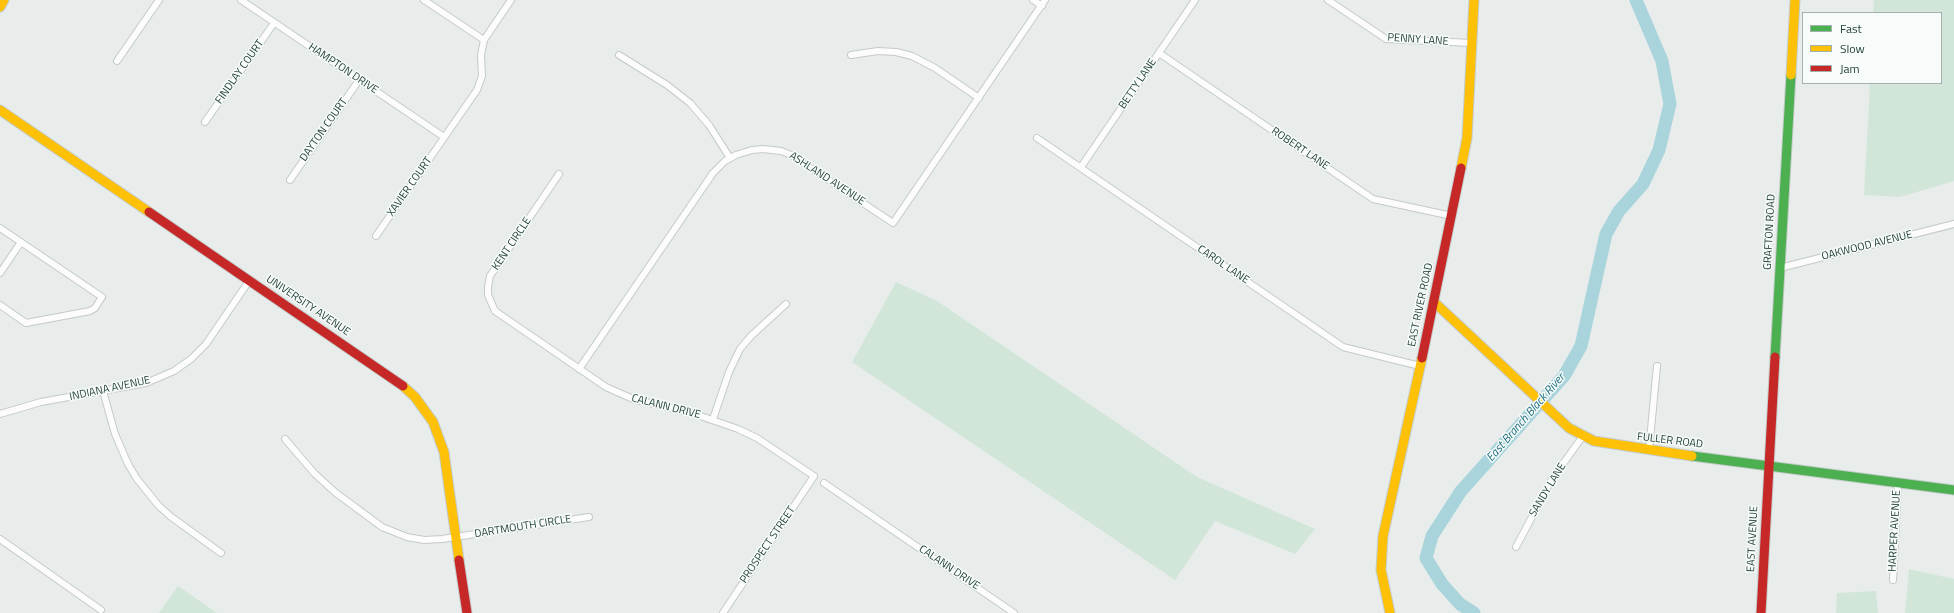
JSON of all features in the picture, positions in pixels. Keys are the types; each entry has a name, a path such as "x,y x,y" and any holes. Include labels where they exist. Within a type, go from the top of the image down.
{"street":[{"path":"0,6 4,0"},
{"path":"117,61 159,0"},
{"name":"HAMPTON DRIVE","path":"241,0 444,137"},
{"path":"424,0 484,40 511,0"},
{"path":"1033,0 1042,6"},
{"name":"ASHLAND AVENUE","path":"578,369 708,180 716,169 730,158 741,153 758,149 775,150 791,155 893,224 1045,0"},
{"name":"BETTY LANE","path":"1081,168 1195,0"},
{"name":"PENNY LANE","path":"1328,0 1386,39 1472,43"},
{"name":"EAST RIVER ROAD","path":"1390,613 1381,570 1381,547 1434,302 1467,138 1474,0"},
{"name":"GRAFTON ROAD","path":"1769,466 1795,0"},
{"name":"FINDLAY COURT","path":"206,122 274,23"},
{"name":"XAVIER COURT","path":"376,236 480,83 482,48 484,40"},
{"path":"851,55 883,51 912,56 935,68 979,98"},
{"name":"ROBERT LANE","path":"1159,53 1373,199 1452,216"},
{"path":"620,56 667,85 690,103 709,125 730,158"},
{"name":"DAYTON COURT","path":"290,180 359,80"},
{"name":"UNIVERSITY AVENUE","path":"0,110 399,383 421,405 433,422 444,452 467,613"},
{"name":"CAROL LANE","path":"1037,138 1343,347 1420,366"},
{"name":"KENT CIRCLE","path":"502,317 492,306 488,295 490,276 559,174"},
{"name":"OAKWOOD AVENUE","path":"1780,268 1954,224"},
{"path":"0,228 102,297 95,308 90,311 26,323 0,305"},
{"path":"0,273 21,242"},
{"name":"INDIANA AVENUE","path":"0,414 41,402 103,391 156,379 183,365 206,344 249,281"},
{"name":"FULLER ROAD","path":"1434,302 1555,416 1569,428 1594,441 1649,450 1954,490"},
{"path":"713,419 729,372 740,349 751,336 786,304"},
{"name":"CALANN DRIVE","path":"502,317 606,387 633,399 713,419 757,438 814,476"},
{"path":"1649,450 1657,366"},
{"path":"103,391 115,434 128,464 137,479 150,496 170,516 221,553"},
{"name":"SANDY LANE","path":"1516,547 1552,479 1583,436"},
{"name":"DARTMOUTH CIRCLE","path":"285,439 315,474 336,494 382,527 398,534 433,540 589,517"},
{"name":"EAST AVENUE","path":"1761,613 1769,466"},
{"name":"PROSPECT STREET","path":"723,613 814,476"},
{"name":"HARPER AVENUE","path":"1893,580 1898,482"},
{"name":"CALANN DRIVE","path":"824,483 1014,613"},
{"path":"0,539 101,610"}],"green space":[{"path":"1874,0 1954,0 1954,181 1900,197 1864,195 1870,84 1942,84 1942,12 1873,12"},
{"path":"896,282 937,301 1197,477 1315,529 1295,554 1215,521 1175,580 852,362"},
{"path":"1909,569 1954,579 1954,613 1905,613"},
{"path":"178,586 217,613 159,613"},
{"path":"1876,591 1878,613 1836,613 1837,593"}],"waterway":[{"name":"East Branch Black River","path":"1474,613 1460,604 1442,584 1426,558 1432,536 1461,491 1564,376 1581,346 1606,234 1619,211 1643,184 1659,150 1670,104 1662,61 1636,0"}],"traffic: fast":[{"path":"1775,357 1791,75"},
{"path":"1692,456 1954,490"}],"traffic: slow":[{"path":"0,7 4,0"},
{"path":"1461,168 1467,138 1474,0"},
{"path":"1791,75 1795,0"},
{"path":"0,110 149,212"},
{"path":"1434,302 1569,428 1594,441 1692,456"},
{"path":"1390,613 1381,570 1383,536 1422,358"},
{"path":"403,386 415,397 433,422 444,452 459,560"}],"traffic: jam":[{"path":"1422,358 1461,168"},
{"path":"149,212 403,386"},
{"path":"1761,613 1775,357"},
{"path":"459,560 467,613"}]}
